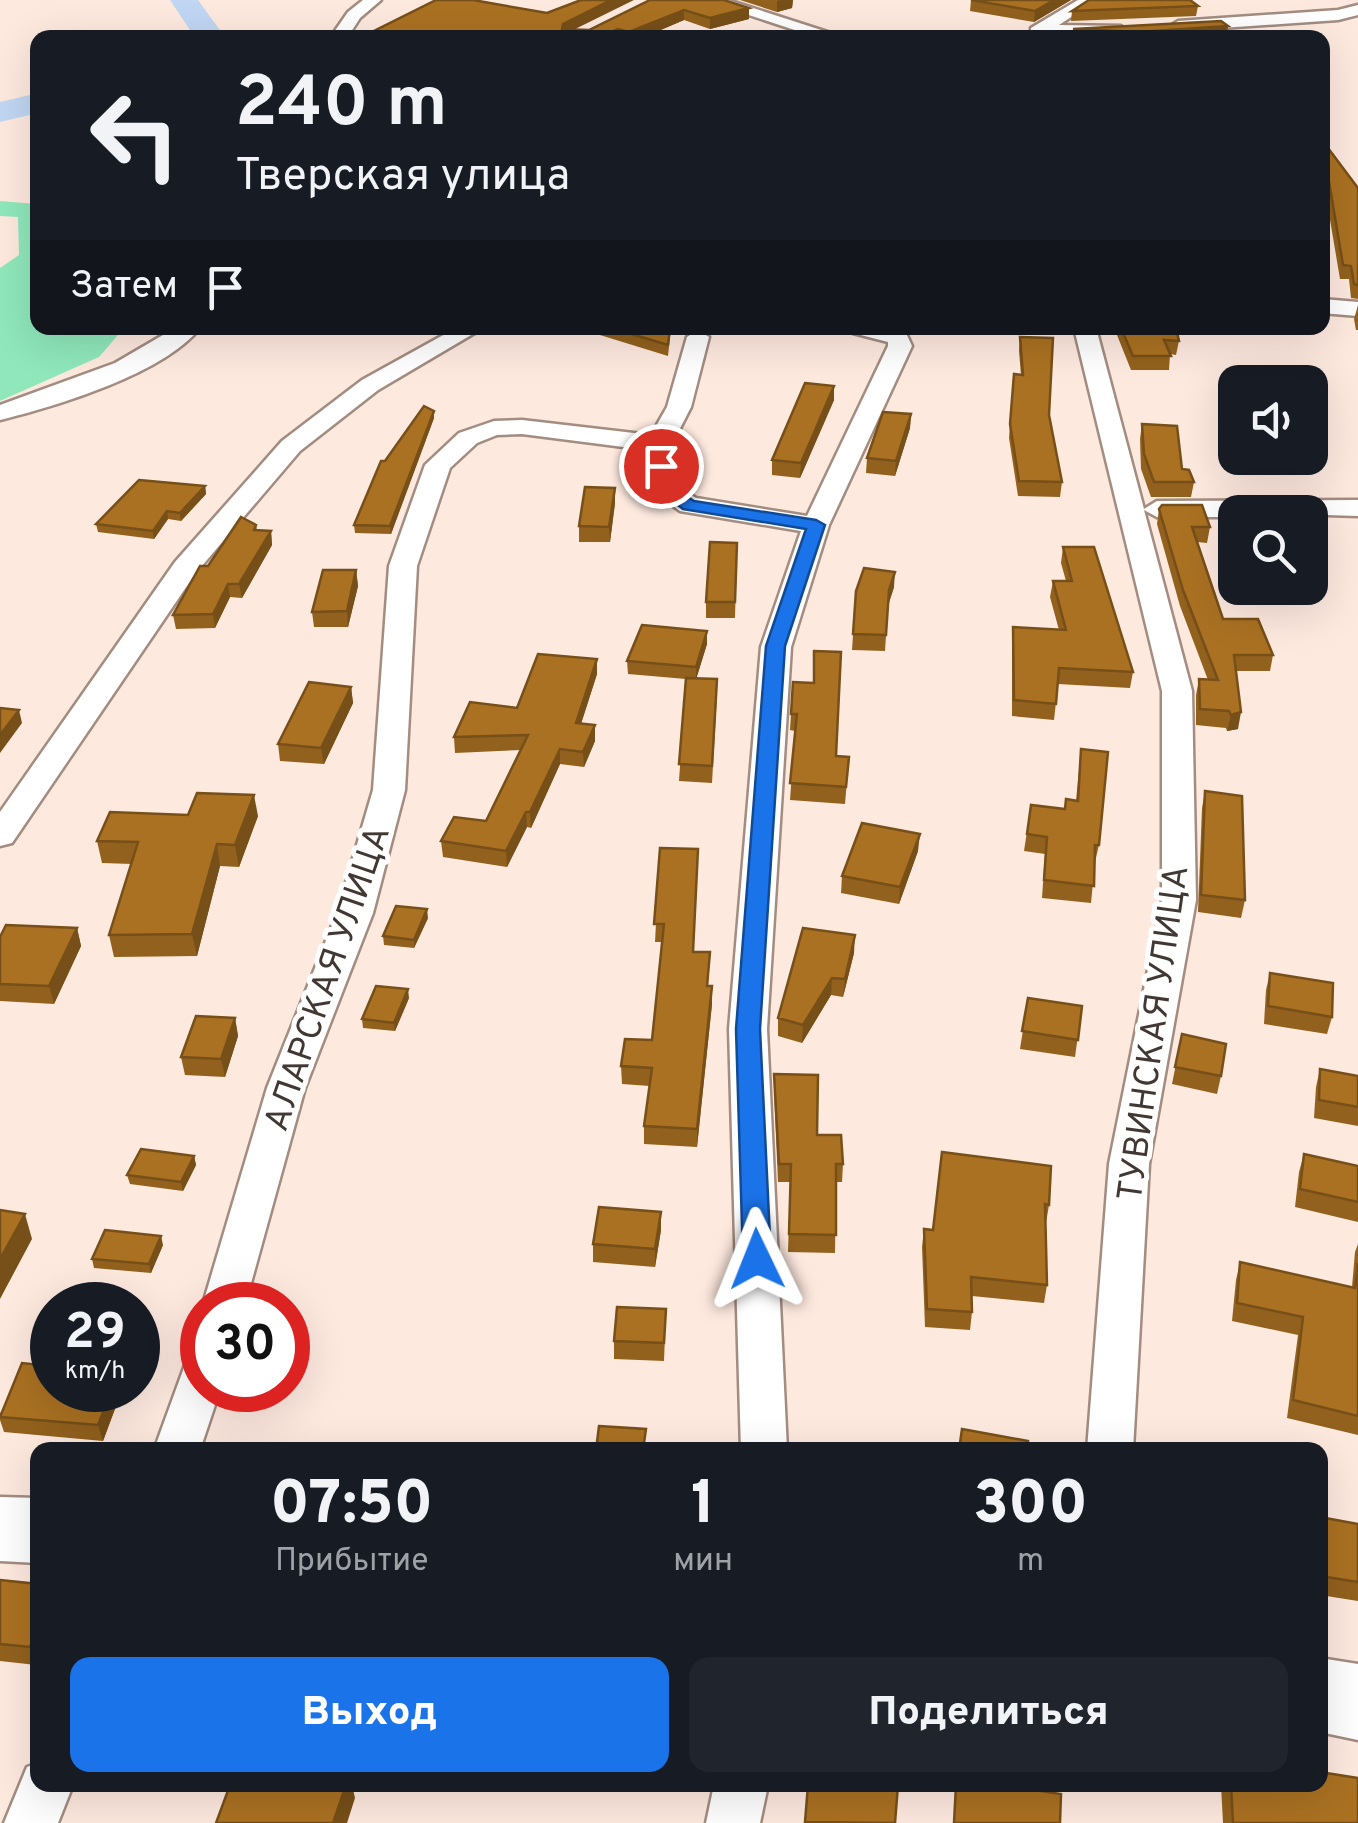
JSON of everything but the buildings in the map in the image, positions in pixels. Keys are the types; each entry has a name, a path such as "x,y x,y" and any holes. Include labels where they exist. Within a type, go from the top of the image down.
{"main road":[{"path":"0,1529 30,1531"},
{"path":"1328,1696 1358,1702"}],"street":[{"path":"344,30 354,15 373,0"},
{"path":"711,0 811,30"},
{"path":"1040,30 1089,0"},
{"path":"1153,28 1338,15 1358,10"},
{"path":"1330,307 1358,309"},
{"path":"0,413 82,385 151,353 178,335"},
{"path":"0,836 185,568 290,446 370,385 459,335"},
{"path":"764,1442 748,1029 776,646 816,525 900,346 898,338 887,335"},
{"name":"ТУВИНСКАЯ УЛИЦА","path":"1087,335 1177,691 1179,900 1128,1164 1111,1442"},
{"path":"698,337 679,408 659,444 663,488 689,505 816,525"},
{"name":"АЛАРСКАЯ УЛИЦА","path":"230,1282 286,1088 355,913 389,790 403,566 438,466 468,438 494,428 659,444"},
{"path":"1131,509 1358,508"},
{"path":"180,1442 190,1412"},
{"path":"31,1823 43,1792"},
{"path":"733,1823 740,1792"}],"green space":[{"path":"0,201 30,203 30,335 118,335 99,357 0,401 0,268 19,255 18,217 0,216"}],"waterway":[{"path":"184,0 205,30"},
{"path":"0,112 30,105"}],"route":[{"path":"661,466 663,488 689,505 816,525 776,646 748,1029 757,1259"}]}
